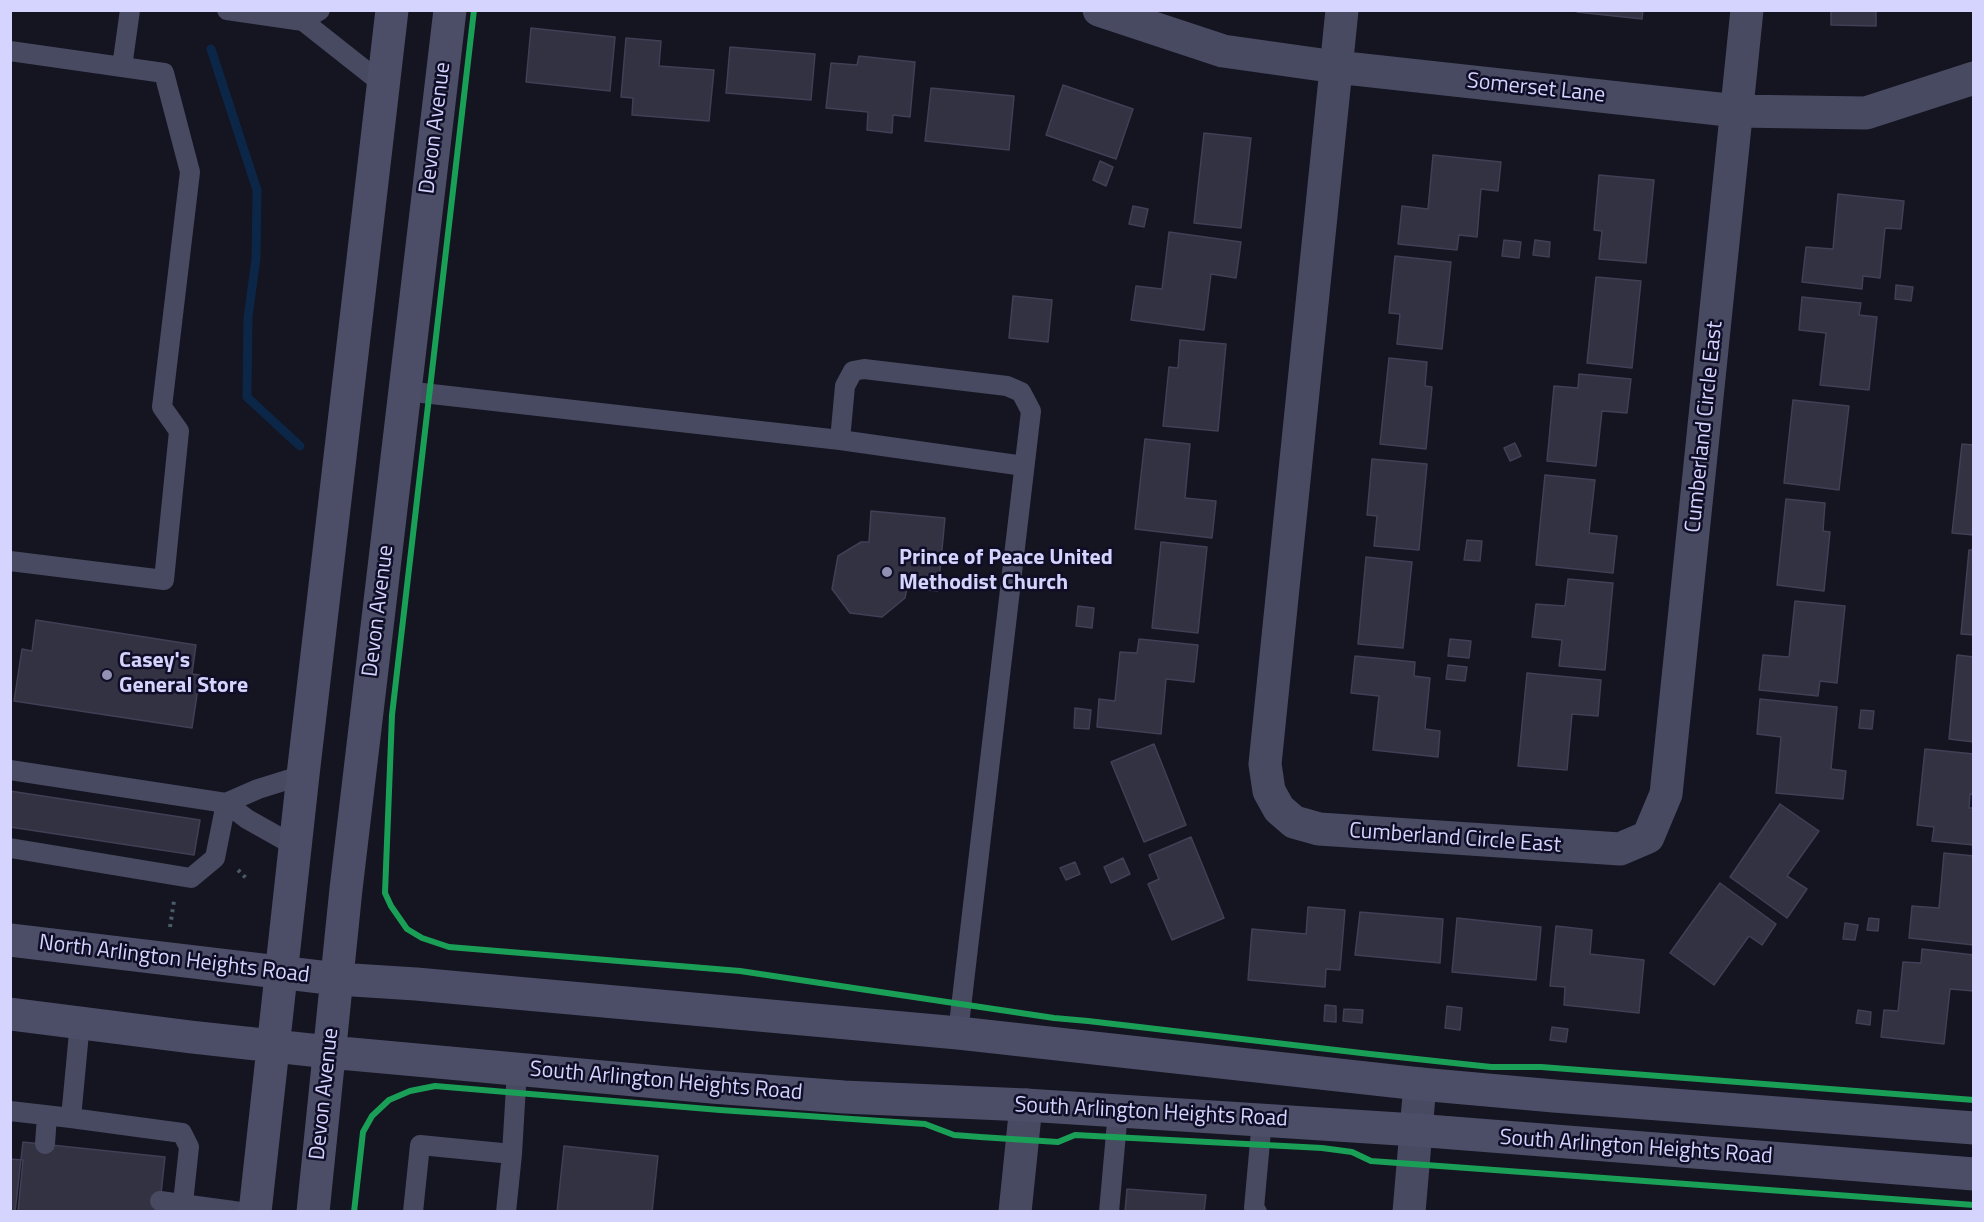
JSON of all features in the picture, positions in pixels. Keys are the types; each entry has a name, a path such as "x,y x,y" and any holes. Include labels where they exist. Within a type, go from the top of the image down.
{"main road":[{"path":"255,1212 280,972 392,10"},
{"name":"Devon Avenue","path":"313,1212 347,877 450,10"},
{"name":"North Arlington Heights Road","path":"10,940 337,979"},
{"name":"South Arlington Heights Road","path":"337,979 416,984 958,1033 1420,1084 1974,1128"},
{"path":"10,1014 329,1052"},
{"name":"South Arlington Heights Road","path":"329,1052 833,1096 1415,1130 1974,1174"}],"street":[{"name":"Somerset Lane","path":"1099,10 1223,51 1336,67 1737,111 1866,113 1974,78"},
{"name":"Cumberland Circle East","path":"1342,10 1265,764 1269,791 1279,809 1294,822 1319,829 1620,849 1648,837 1666,794 1747,10"},
{"path":"1409,1212 1420,1084"},
{"path":"1015,1212 1026,1106"}],"lane":[{"path":"122,67 130,10"},
{"path":"227,10 303,21 384,85"},
{"path":"303,21 320,10"},
{"path":"10,51 164,73 190,172 162,407 179,431 164,580 10,561"},
{"path":"840,440 845,386 854,371 864,369 1006,386 1021,392 1031,411 958,1033"},
{"path":"405,391 840,440 1024,466"},
{"path":"10,770 226,803 247,819 295,846"},
{"path":"226,803 258,789 303,775"},
{"path":"10,848 191,878 215,858 226,803"},
{"path":"71,1119 80,1022"},
{"path":"506,1212 517,1069"},
{"path":"10,1111 182,1133 189,1147 182,1209"},
{"path":"1109,1212 1118,1111"},
{"path":"45,1144 47,1116"},
{"path":"1257,1212 1254,1208 1262,1120"},
{"path":"413,1212 420,1145 512,1154"},
{"path":"160,1201 182,1209 241,1212"}],"path":[{"path":"169,933 174,898"}],"building":[{"path":"1577,10 1643,10 1642,19 1577,12"},
{"path":"1831,10 1876,10 1876,26 1831,25"},
{"path":"531,28 615,37 610,91 526,82"},
{"path":"626,38 661,41 659,66 714,70 709,121 632,115 633,98 621,97"},
{"path":"730,47 815,54 811,100 726,93"},
{"path":"859,56 915,62 910,117 893,115 892,133 867,130 868,112 826,108 831,63 857,65"},
{"path":"1063,85 1133,109 1116,159 1046,135"},
{"path":"931,88 1014,96 1009,150 925,141"},
{"path":"1204,133 1251,138 1241,228 1194,223"},
{"path":"1433,155 1501,162 1498,191 1481,189 1477,237 1459,235 1457,250 1398,244 1402,206 1428,209"},
{"path":"1100,161 1113,167 1106,186 1093,180"},
{"path":"1599,175 1654,180 1646,263 1599,259 1602,231 1594,230"},
{"path":"1838,194 1904,201 1901,229 1885,228 1880,278 1863,276 1862,289 1802,282 1806,247 1833,249"},
{"path":"1133,206 1148,209 1144,227 1129,224"},
{"path":"1169,232 1241,242 1236,278 1211,274 1204,330 1131,320 1136,286 1162,289"},
{"path":"1504,240 1521,242 1519,258 1502,256"},
{"path":"1535,240 1550,242 1549,257 1533,255"},
{"path":"1395,256 1451,262 1442,349 1397,344 1400,314 1389,313"},
{"path":"1596,277 1641,281 1632,368 1587,363"},
{"path":"1896,285 1913,287 1911,301 1895,299"},
{"path":"1013,296 1052,300 1048,342 1009,338"},
{"path":"1802,297 1861,303 1859,315 1877,317 1869,390 1820,385 1826,333 1799,330"},
{"path":"1180,340 1226,344 1218,431 1163,426 1169,367 1178,368"},
{"path":"1389,358 1427,362 1425,386 1432,387 1426,449 1380,444"},
{"path":"1579,374 1631,379 1627,413 1602,411 1596,466 1547,461 1554,386 1578,388"},
{"path":"1793,400 1849,406 1839,490 1784,483"},
{"path":"1145,439 1190,444 1185,498 1216,501 1212,538 1135,529"},
{"path":"1515,443 1521,456 1510,461 1504,448"},
{"path":"1962,444 1974,445 1974,535 1952,533"},
{"path":"1372,459 1427,464 1419,550 1374,546 1377,516 1367,515"},
{"path":"1545,475 1595,480 1589,533 1617,536 1613,573 1536,565"},
{"path":"1786,499 1825,503 1823,531 1830,532 1824,591 1777,585"},
{"name":"Prince of Peace United Methodist Church","path":"871,511 945,518 938,591 907,588 905,598 882,617 850,613 832,589 838,556 861,542 869,542"},
{"path":"1467,540 1482,541 1480,561 1464,560"},
{"path":"1161,542 1207,547 1198,633 1152,628"},
{"path":"1969,550 1974,550 1974,635 1961,634"},
{"path":"1366,557 1412,562 1403,648 1358,644"},
{"path":"1568,579 1613,583 1605,670 1559,666 1562,640 1532,637 1536,604 1565,606"},
{"path":"1795,601 1845,606 1837,683 1820,681 1818,696 1759,690 1763,655 1789,657"},
{"path":"1078,606 1094,608 1092,628 1076,626"},
{"name":"Casey's General Store","path":"36,620 196,645 192,674 200,675 192,728 14,701 22,649 32,651"},
{"path":"1139,639 1198,645 1194,682 1166,679 1161,734 1097,727 1099,699 1115,701 1120,652 1137,653"},
{"path":"1450,639 1471,641 1469,658 1448,656"},
{"path":"1957,655 1974,657 1974,742 1949,739"},
{"path":"1355,656 1415,662 1414,676 1430,678 1425,729 1440,731 1438,757 1373,750 1379,696 1351,693"},
{"path":"1448,665 1467,667 1465,681 1446,679"},
{"path":"1527,673 1601,680 1598,716 1572,714 1567,770 1518,766"},
{"path":"1760,699 1837,707 1831,769 1846,771 1843,799 1776,793 1781,737 1757,734"},
{"path":"1075,708 1091,710 1089,729 1074,728"},
{"path":"1861,710 1874,711 1872,729 1859,728"},
{"path":"1154,744 1186,825 1144,842 1111,762"},
{"path":"1925,749 1974,754 1974,795 1970,794 1969,808 1974,808 1974,845 1932,841 1934,827 1917,825"},
{"path":"10,791 200,820 194,855 10,827"},
{"path":"1780,804 1819,831 1787,876 1807,889 1787,918 1730,877"},
{"path":"1191,837 1224,918 1172,940 1148,884 1159,879 1149,855"},
{"path":"1944,853 1974,856 1974,945 1909,938 1912,906 1939,908"},
{"path":"1123,858 1130,874 1111,883 1104,867"},
{"path":"1075,862 1080,874 1066,880 1060,868"},
{"path":"1720,883 1776,924 1762,945 1749,936 1714,985 1670,953"},
{"path":"1308,907 1345,910 1340,970 1326,969 1325,987 1248,980 1252,929 1306,934"},
{"path":"1360,912 1443,919 1440,963 1355,955"},
{"path":"1457,918 1541,927 1536,980 1452,972"},
{"path":"1869,918 1879,919 1878,931 1867,930"},
{"path":"1845,923 1858,925 1855,940 1843,939"},
{"path":"1556,926 1592,930 1590,954 1644,960 1639,1013 1564,1005 1565,987 1550,986"},
{"path":"1922,949 1974,955 1974,991 1950,989 1944,1044 1881,1037 1884,1010 1898,1011 1903,962 1921,963"},
{"path":"1325,1005 1336,1006 1336,1022 1324,1021"},
{"path":"1447,1006 1462,1008 1460,1030 1445,1028"},
{"path":"1344,1009 1363,1010 1362,1023 1343,1021"},
{"path":"1858,1010 1871,1012 1870,1025 1856,1023"},
{"path":"1552,1027 1568,1029 1566,1042 1550,1040"},
{"path":"23,1142 165,1157 159,1212 15,1212"},
{"path":"564,1146 658,1156 652,1212 557,1212"},
{"path":"10,1159 23,1160 18,1212 10,1212"},
{"path":"1127,1189 1206,1195 1204,1212 1125,1212"}],"waterway":[{"path":"211,49 257,190 256,259 248,317 247,397 300,446"}],"cycle path":[{"path":"474,10 392,715 385,893 407,929 422,938 449,947 740,971 1054,1018 1370,1054 1491,1067 1541,1067 1974,1100"},
{"path":"354,1212 363,1132 372,1116 389,1100 410,1091 435,1086 720,1110 925,1124 954,1135 1058,1142 1075,1135 1322,1148 1352,1152 1371,1161 1974,1205"}],"place":[{"name":"Prince of Peace United Methodist Church","path":"887,572"},
{"name":"Casey's General Store","path":"107,675"}]}
